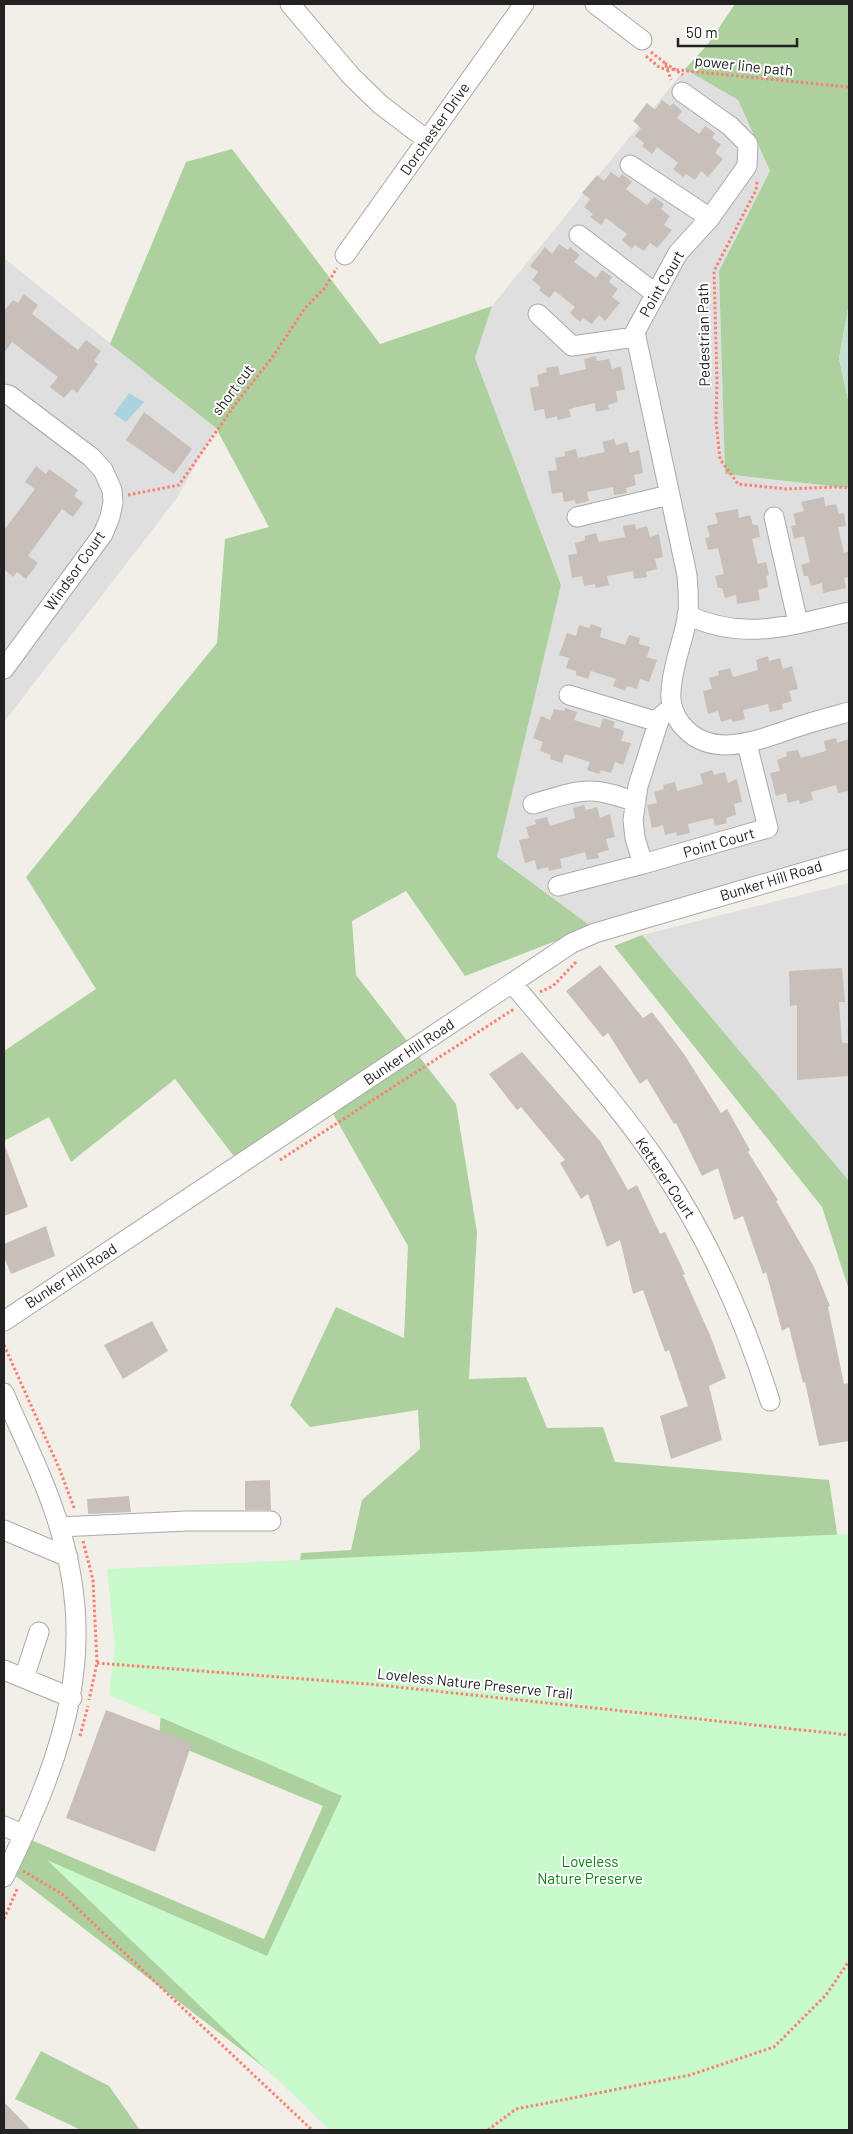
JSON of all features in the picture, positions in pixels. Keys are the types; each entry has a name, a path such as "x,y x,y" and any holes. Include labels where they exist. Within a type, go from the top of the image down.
{"street":[{"path":"290,4 351,76 381,104 427,140"},
{"name":"Dorchester Drive","path":"345,255 524,4"},
{"path":"595,4 642,46"},
{"name":"Point Court","path":"672,707 670,693 687,615 688,575 634,332 678,253 710,218 747,166 748,144 684,84"},
{"path":"630,164 710,218"},
{"path":"580,235 656,294"},
{"path":"538,314 572,346 636,337"},
{"name":"Windsor Court","path":"4,394 10,395 91,457 104,470 113,497 110,517 103,534 4,669"},
{"path":"577,518 669,495"},
{"path":"774,517 798,623"},
{"path":"687,615 722,627 746,630 768,629 849,612"},
{"path":"568,695 658,722"},
{"path":"643,864 635,838 633,820 638,786 658,722 672,707 682,724 697,738 728,746 747,744 849,712"},
{"name":"Point Court","path":"558,886 768,828 747,744"},
{"path":"533,804 568,794 590,791 636,802"},
{"name":"Bunker Hill Road","path":"4,1321 572,944 595,933 849,859"},
{"name":"Ketterer Court","path":"512,983 626,1120 660,1166 697,1226 723,1276 745,1328 770,1402"},
{"path":"4,1393 54,1508 68,1557 77,1630 72,1698 63,1734 24,1835 7,1871"},
{"path":"58,1527 187,1521 271,1521"},
{"path":"4,1530 68,1557"},
{"path":"24,1678 39,1632"},
{"path":"4,1670 72,1698"},
{"path":"4,1826 24,1835"}],"path":[{"path":"642,46 665,63 684,84"},
{"name":"power line path","path":"642,46 660,68 849,87"},
{"path":"665,63 669,78 684,84"},
{"name":"Pedestrian Path","path":"758,175 756,190 714,271 717,382 716,421 720,459 738,484 786,489 836,486 849,488"},
{"name":"short cut","path":"113,497 179,485 234,406 274,355 305,308 324,289 345,255"},
{"path":"277,1162 493,1020 527,1001 542,990 553,986 584,956"},
{"name":"Loveless Nature Preserve Trail","path":"97,1663 369,1684 849,1735"},
{"path":"7,1871 25,1872 62,1894 312,2130"},
{"path":"488,2130 516,2109 690,2075 774,2047 826,1995 849,1961"}],"shaded area":[{"path":"685,69 738,100 770,171 719,271 725,474 849,488 849,863 592,927 497,857 561,585 475,358 492,306"},
{"path":"4,258 216,428 177,498 4,722"},
{"path":"849,883 849,1181 642,935"}],"green space":[{"path":"735,4 849,4 849,304 839,358 849,404 849,488 725,474 719,271 770,171 738,100 685,69 708,44"},
{"path":"232,149 380,344 492,306 475,358 561,585 497,857 592,927 465,976 406,891 352,921 356,975 456,1104 477,1232 469,1379 526,1377 547,1428 603,1427 615,1462 829,1480 848,1605 849,2130 326,2115 4,1867 17,1834 264,1939 323,1806 159,1738 168,1616 296,1604 301,1553 351,1550 362,1500 420,1449 418,1410 310,1427 290,1405 336,1307 404,1338 408,1246 328,1105 242,1167 175,1079 71,1162 49,1117 4,1141 4,1051 96,989 26,877 217,643 225,539 269,527 216,428 110,344 186,162"},
{"path":"849,304 849,404 839,358"},
{"path":"642,935 849,1181 849,1290 822,1207 614,946"},
{"name":"Loveless Nature Preserve","path":"849,1534 849,2130 330,2130 47,1860 267,1956 342,1796 109,1695 115,1648 107,1569"},
{"path":"41,2051 109,2086 140,2130 81,2130 15,2099"}],"water":[{"path":"129,393 144,402 126,422 114,414"}],"building":[{"path":"662,100 670,106 673,103 682,111 677,118 699,134 705,126 715,133 712,138 721,144 715,153 723,159 708,177 701,171 695,180 686,174 683,177 673,169 678,163 657,147 652,154 642,146 644,143 635,136 641,128 633,121 647,103 655,110"},
{"path":"611,172 619,178 622,174 632,182 626,189 647,205 654,197 664,204 661,209 670,216 664,225 672,230 657,248 650,243 644,251 635,245 632,249 622,240 627,234 606,218 601,225 590,217 593,214 584,207 590,199 582,193 597,175 604,181"},
{"path":"559,244 568,250 570,247 580,255 574,262 596,278 602,270 612,277 609,282 618,289 612,297 620,303 605,321 599,315 592,324 583,318 580,322 570,313 575,307 555,291 549,298 539,290 541,287 532,280 538,272 530,266 545,247 552,254"},
{"path":"24,294 38,305 32,314 78,350 86,340 101,351 94,361 98,364 77,393 72,389 64,398 50,387 58,377 12,342 4,353 4,311 13,300 18,303"},
{"path":"596,356 597,361 609,359 612,369 621,366 625,390 616,391 618,402 608,405 609,409 596,412 595,403 569,409 571,417 558,420 557,416 546,419 544,409 534,411 530,388 539,386 537,375 547,372 546,368 558,366 560,375 586,369 584,359"},
{"path":"144,412 192,449 174,474 126,440"},
{"path":"614,439 616,445 627,442 630,453 639,450 643,473 634,475 636,485 626,488 627,493 614,495 613,487 587,492 589,501 576,504 575,500 564,502 562,492 552,494 548,471 557,470 555,458 565,456 564,452 576,449 578,458 605,452 602,442"},
{"path":"36,466 46,474 49,469 78,490 74,496 83,503 73,517 62,509 28,556 38,563 26,579 17,572 13,577 4,569 4,530 35,489 25,482"},
{"path":"824,497 825,506 836,504 839,514 844,513 846,526 838,527 844,553 849,551 849,577 844,578 846,588 823,593 822,583 811,586 808,576 804,576 801,565 810,562 804,536 794,539 791,526 796,525 793,514 804,511 801,502"},
{"path":"738,509 739,518 750,515 753,525 758,525 760,537 752,539 758,564 766,562 769,575 766,576 768,587 758,590 760,600 737,604 736,595 725,598 722,588 718,588 715,576 724,574 718,548 708,550 705,538 710,537 707,526 718,523 715,513"},
{"path":"635,524 636,529 647,526 650,537 659,534 663,557 655,559 657,569 646,572 647,577 634,579 633,571 607,576 609,585 596,588 595,584 584,586 582,576 572,578 568,555 577,554 575,543 585,540 585,536 596,533 599,542 625,537 623,526"},
{"path":"591,624 602,628 600,637 625,645 629,635 640,638 639,644 650,647 647,657 657,660 649,682 640,679 637,689 627,686 625,691 613,686 616,679 591,671 588,679 576,675 576,671 566,668 569,658 559,655 567,633 576,636 579,625 589,628"},
{"path":"768,656 769,661 780,658 783,669 792,666 798,689 789,691 792,701 782,704 783,709 770,712 768,704 743,710 745,719 733,722 731,719 721,722 718,711 708,714 703,691 712,689 709,678 719,675 718,671 730,668 733,677 758,670 756,660"},
{"path":"565,708 577,712 574,720 600,728 603,718 615,722 613,727 624,731 621,741 631,743 623,765 615,762 611,773 601,770 599,774 587,770 590,762 565,754 562,763 550,759 551,755 540,751 543,742 533,738 541,716 550,720 554,709 564,711"},
{"path":"836,738 837,743 849,739 849,791 838,793 836,785 811,792 813,800 800,804 799,800 788,803 786,793 776,796 770,773 780,771 777,760 787,756 786,752 798,750 801,758 826,751 824,741"},
{"path":"712,770 714,775 725,772 728,783 737,779 742,802 734,804 736,815 726,818 727,823 715,826 713,818 688,824 690,833 677,836 676,832 665,835 663,825 652,828 647,805 657,803 654,792 664,789 663,785 675,782 677,791 703,784 700,774"},
{"path":"584,805 586,810 597,807 600,818 610,814 615,837 606,839 609,850 598,853 599,858 587,860 585,852 560,859 562,868 549,871 548,867 537,870 535,860 525,863 519,840 529,838 526,827 536,824 535,820 547,817 550,826 575,818 573,808"},
{"path":"600,965 643,1018 652,1012 684,1054 721,1113 727,1109 750,1150 748,1152 778,1200 776,1201 814,1267 830,1306 828,1307 844,1384 849,1383 849,1441 819,1446 805,1382 803,1383 789,1327 782,1331 766,1272 763,1274 743,1216 734,1220 718,1168 702,1176 676,1123 674,1124 647,1079 640,1084 608,1033 603,1037 566,991"},
{"path":"842,968 845,1002 839,1002 842,1043 849,1043 849,1076 797,1080 797,1005 790,1006 789,971"},
{"path":"522,1052 600,1141 628,1190 637,1185 660,1234 665,1232 685,1274 683,1275 710,1335 726,1378 709,1386 722,1440 671,1459 660,1416 688,1406 669,1350 665,1352 643,1290 633,1294 620,1240 607,1247 588,1194 581,1199 560,1163 565,1160 521,1107 517,1110 489,1074"},
{"path":"4,1146 28,1207 4,1216"},
{"path":"46,1226 55,1256 11,1274 4,1257 4,1244"},
{"path":"152,1321 168,1351 123,1379 104,1345"},
{"path":"270,1480 271,1510 245,1510 245,1481"},
{"path":"129,1496 131,1512 88,1514 87,1499"},
{"path":"106,1710 192,1743 155,1852 66,1818"},
{"path":"4,2102 31,2130 4,2130"}]}
